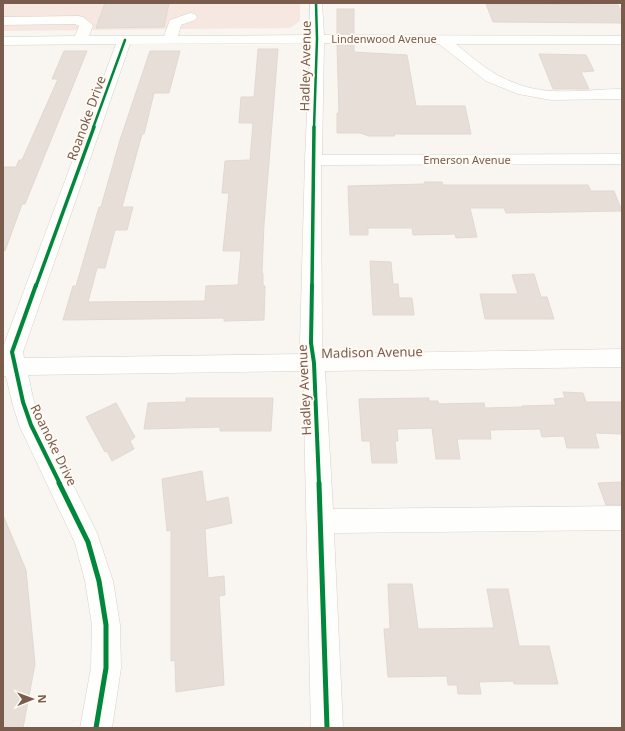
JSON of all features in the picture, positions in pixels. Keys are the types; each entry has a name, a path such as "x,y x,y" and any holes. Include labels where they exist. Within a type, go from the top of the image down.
{"street":[{"name":"Hadley Avenue","path":"316,3 317,38 313,160 311,343 314,363 321,521 327,728"},
{"path":"170,39 174,25 190,17"},
{"path":"3,21 78,20 86,25 81,40"},
{"name":"Lindenwood Avenue","path":"3,40 317,38 622,40"},
{"path":"442,39 492,78 508,87 523,92 551,95 622,94"},
{"name":"Roanoke Drive","path":"96,728 106,668 106,625 100,581 88,542 31,425 9,367 15,343 125,40"},
{"name":"Emerson Avenue","path":"313,160 622,159"},
{"name":"Madison Avenue","path":"9,367 622,358"},
{"path":"321,521 622,518"}],"shaded area":[{"path":"3,3 300,3 300,21 290,28 3,31"}],"building":[{"path":"105,3 169,3 164,27 96,28"},
{"path":"486,4 618,5 622,12 622,23 493,22"},
{"path":"337,9 354,9 354,34 337,34"},
{"path":"337,45 354,45 354,52 407,55 416,106 465,106 471,134 394,134 395,136 369,136 360,133 337,133 337,113 339,113"},
{"path":"258,49 278,49 264,224 262,273 263,286 265,286 264,320 224,321 224,318 63,320 73,286 76,286 120,140 150,51 180,51 169,93 154,93 144,134 142,134 122,207 133,207 127,230 115,230 105,268 97,268 88,302 205,301 206,286 238,285 241,251 223,251 229,193 222,193 225,161 250,160 253,123 239,123 241,97 254,97"},
{"path":"64,51 87,51 25,204 22,204 5,251 3,250 3,167 16,167 19,160 22,160 58,79 52,79"},
{"path":"539,54 586,55 594,71 581,72 589,89 553,89"},
{"path":"424,182 442,182 443,185 588,185 591,191 614,191 622,211 506,213 504,208 470,208 477,237 456,238 455,234 413,235 412,228 368,228 368,235 350,235 348,186 425,184"},
{"path":"370,261 391,262 393,284 398,284 399,298 412,298 414,315 373,315"},
{"path":"534,274 541,297 547,297 554,319 485,319 480,294 518,294 512,275"},
{"path":"563,392 583,393 586,402 622,402 622,434 595,433 599,448 567,448 564,436 542,437 540,429 490,430 491,439 457,439 460,459 436,459 432,428 397,429 398,441 395,441 397,463 372,463 370,441 362,441 359,399 429,398 429,401 438,401 439,404 484,403 485,408 522,407 556,405 554,399 565,398"},
{"path":"186,398 273,398 271,431 220,431 220,427 144,429 148,403 186,402"},
{"path":"116,403 135,437 130,441 134,449 112,461 107,451 105,452 86,417"},
{"path":"202,471 206,502 228,497 232,523 205,529 208,578 224,576 225,595 219,596 224,685 176,692 175,660 171,661 171,530 167,531 162,479"},
{"path":"622,482 622,505 606,505 598,483"},
{"path":"3,515 26,570 35,664 23,728 3,728"},
{"path":"388,584 412,584 418,629 494,628 487,589 508,589 519,646 549,646 558,684 514,684 513,681 479,682 481,694 458,694 457,685 448,685 447,676 388,677 384,629 390,629"}],"cycle path":[{"path":"316,3 317,39 313,160 311,343 314,363 321,521 327,728"},
{"path":"96,728 106,668 106,625 99,581 88,542 31,425 23,402 12,352 125,40"}]}
